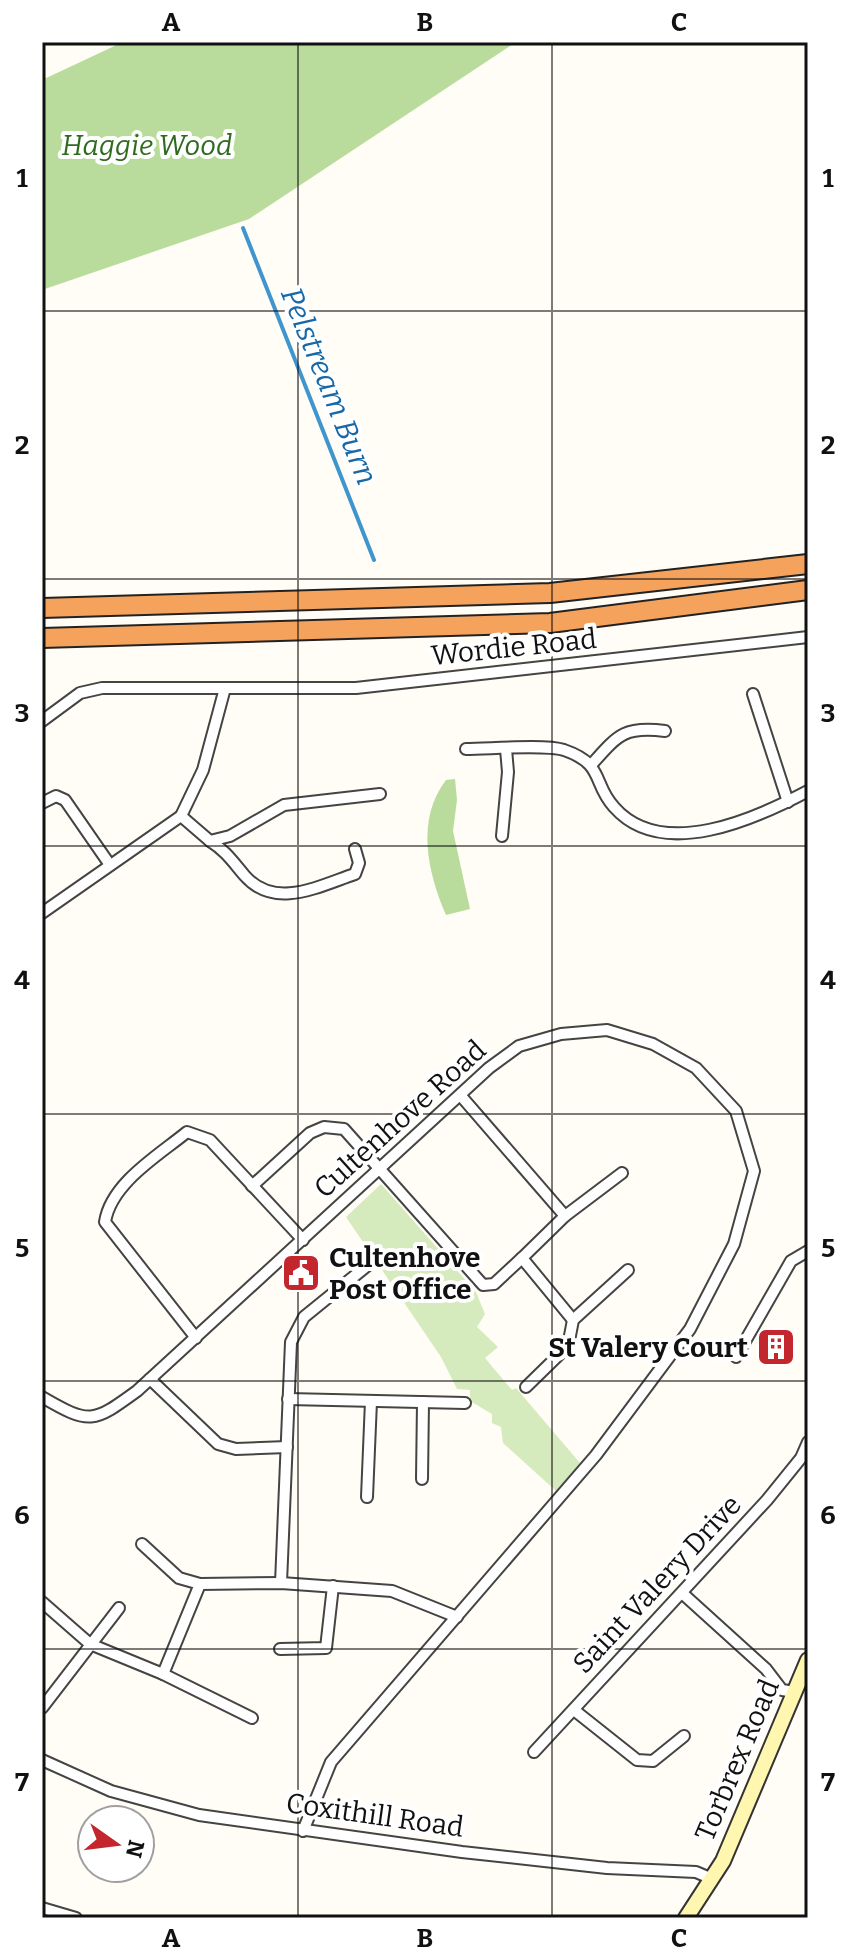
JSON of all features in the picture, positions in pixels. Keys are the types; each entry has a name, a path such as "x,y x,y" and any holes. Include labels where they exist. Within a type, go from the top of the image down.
{"highway":[{"path":"42,608 550,593 808,564"},
{"path":"42,638 550,623 808,590"}],"street":[{"name":"Wordie Road","path":"42,721 80,693 102,688 356,688 808,637"},
{"path":"42,913 181,816 203,770 225,688"},
{"path":"753,694 788,802"},
{"path":"592,764 619,734 643,728 665,731"},
{"path":"466,749 562,749 592,764 613,807 639,825 661,831 703,832 742,822 808,791"},
{"path":"502,836 508,772 506,749"},
{"path":"210,841 230,836 284,805 380,794"},
{"path":"42,803 56,796 65,800 110,865"},
{"path":"181,816 225,850 258,888 280,895 308,890 355,874 359,863 355,849"},
{"name":"Cultenhove Road","path":"42,1397 77,1416 91,1418 103,1415 150,1379 489,1068 519,1046 561,1034 607,1030 653,1044 696,1068 736,1111 754,1171 734,1244 690,1329 596,1455 331,1762 303,1831"},
{"path":"461,1096 565,1216"},
{"path":"252,1186 310,1133 324,1127 344,1129 483,1285 494,1284 565,1216 622,1173"},
{"path":"196,1338 105,1222 107,1208 141,1170 187,1132 210,1140 303,1240"},
{"path":"736,1357 791,1261 808,1251"},
{"path":"522,1258 573,1320"},
{"path":"281,1583 291,1342 304,1317 368,1265"},
{"path":"526,1387 568,1346 573,1320 628,1270"},
{"path":"150,1379 218,1444 236,1449 287,1447"},
{"path":"288,1399 465,1403"},
{"path":"367,1497 371,1401"},
{"path":"422,1479 423,1402"},
{"name":"Saint Valery Drive","path":"534,1752 767,1500 801,1458 808,1442"},
{"path":"142,1544 179,1578 200,1584 281,1583 392,1591 457,1617"},
{"path":"163,1674 200,1584"},
{"path":"280,1649 326,1648 333,1586"},
{"path":"682,1593 766,1669 782,1690 795,1692"},
{"path":"42,1602 90,1644 163,1674 252,1718"},
{"path":"42,1708 119,1608"},
{"name":"Torbrex Road","path":"686,1918 723,1861 808,1660"},
{"path":"574,1710 637,1760 653,1761 684,1736"},
{"name":"Coxithill Road","path":"42,1760 146,1803 303,1831 607,1868 696,1872 710,1878"},
{"path":"42,1908 76,1918"}],"green space":[{"name":"Haggie Wood","path":"123,42 516,42 249,219 42,290 42,80"},
{"path":"455,779 457,800 453,831 470,909 446,915 430,863 428,828 437,795 446,780"},
{"path":"381,1184 476,1292 485,1314 477,1327 498,1347 485,1358 512,1390 516,1388 580,1463 556,1491 503,1443 501,1427 492,1423 492,1414 470,1401 470,1390 457,1389 441,1357 346,1217"}],"waterway":[{"name":"Pelstream Burn","path":"243,228 374,560"}],"place":[{"name":"Cultenhove Post Office","path":"301,1273"},
{"name":"St Valery Court","path":"776,1347"}]}
